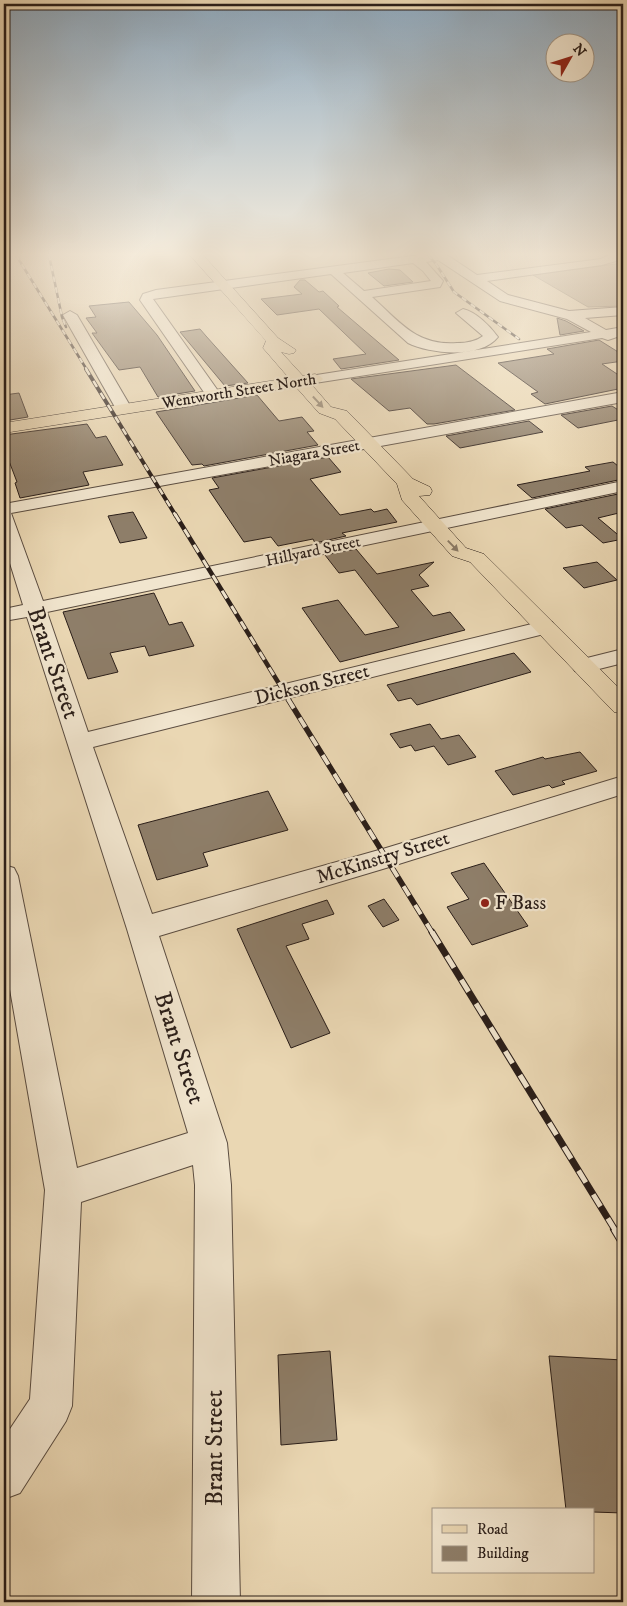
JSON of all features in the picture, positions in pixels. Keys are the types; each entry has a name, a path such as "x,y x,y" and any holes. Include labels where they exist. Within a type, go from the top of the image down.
{"main road":[{"path":"263,330 273,341 270,348 307,380 325,410 342,415 406,482 429,495 481,549 477,558"},
{"name":"Wentworth Street North","path":"4,428 307,380"},
{"path":"406,482 409,496 459,552 477,558 623,706"}],"street":[{"path":"79,330 124,409"},
{"path":"167,330 213,395"},
{"path":"381,330 419,363"},
{"path":"402,330 423,346 445,349 483,348 492,337 485,330"},
{"path":"596,330 623,346"},
{"name":"Wentworth Street North","path":"307,380 419,363 483,348 623,331"},
{"name":"Niagara Street","path":"4,509 623,397"},
{"name":"Hillyard Street","path":"19,612 623,486"},
{"name":"Brant Street","path":"4,516 19,612 80,742 209,1143 213,1185 216,1602"},
{"name":"Dickson Street","path":"80,742 544,627"},
{"path":"583,666 623,656"},
{"name":"McKinstry Street","path":"142,930 623,785"},
{"path":"4,876 63,1190 51,1406 4,1477"},
{"path":"63,1190 209,1143"}],"building":[{"path":"95,330 153,330 195,391 158,397 140,367 119,370 92,333 97,333"},
{"path":"201,330 248,383 225,386 180,332"},
{"path":"341,330 364,330 399,360 341,369 333,359 366,354"},
{"path":"559,330 584,331 560,335"},
{"path":"599,340 623,355 623,361 602,364 623,378 623,388 545,404 531,394 538,392 498,363 554,354 547,349"},
{"path":"456,365 515,410 427,424 410,408 389,411 351,379"},
{"path":"19,393 28,417 4,421 4,395"},
{"path":"257,395 279,421 302,417 314,431 307,432 318,445 204,466 202,464 192,465 156,412"},
{"path":"612,406 623,413 623,419 578,428 561,415"},
{"path":"529,421 543,432 460,448 446,436"},
{"path":"87,424 96,438 106,436 123,465 83,472 89,485 20,498 15,483 17,482 4,448 4,435"},
{"path":"328,457 341,472 310,479 340,515 371,509 374,512 387,509 397,522 342,533 346,536 315,543 313,539 278,546 271,537 244,542 209,490 219,488 212,478"},
{"path":"613,462 623,470 623,479 532,498 517,485 590,471 585,467"},
{"path":"623,493 623,512 598,518 623,539 603,543 582,525 566,528 545,509"},
{"path":"133,512 147,538 120,543 108,516"},
{"path":"356,549 377,574 434,562 419,575 429,586 411,590 433,616 450,612 465,630 340,662 302,608 338,600 365,635 399,627 355,570 339,573 325,555"},
{"path":"597,562 617,580 584,588 563,568"},
{"path":"154,593 169,625 182,622 194,646 149,656 145,646 110,653 118,672 88,679 63,612"},
{"path":"514,653 531,672 417,705 411,698 398,701 387,685"},
{"path":"430,724 441,739 459,735 476,757 448,765 434,746 415,751 411,745 400,748 390,734"},
{"path":"580,752 597,771 562,781 565,784 552,788 549,785 513,795 495,771 543,757 545,759"},
{"path":"268,791 288,830 203,853 208,866 157,880 138,825"},
{"name":"F Bass","path":"484,863 528,926 472,945 447,907 469,899 451,873"},
{"path":"384,899 399,920 383,927 368,906"},
{"path":"327,900 334,914 302,924 309,939 286,946 330,1033 291,1048 237,929"},
{"path":"330,1351 337,1440 281,1445 278,1355"},
{"path":"549,1356 623,1360 623,1513 594,1512 594,1508 566,1508"}],"railway":[{"path":"62,330 87,370"},
{"path":"506,330 519,339"},
{"path":"86,369 176,516"},
{"path":"175,514 289,700"},
{"path":"288,699 433,934"},
{"path":"432,932 615,1230"},
{"path":"614,1229 623,1244"}],"place":[{"name":"F Bass","path":"485,903"}]}
